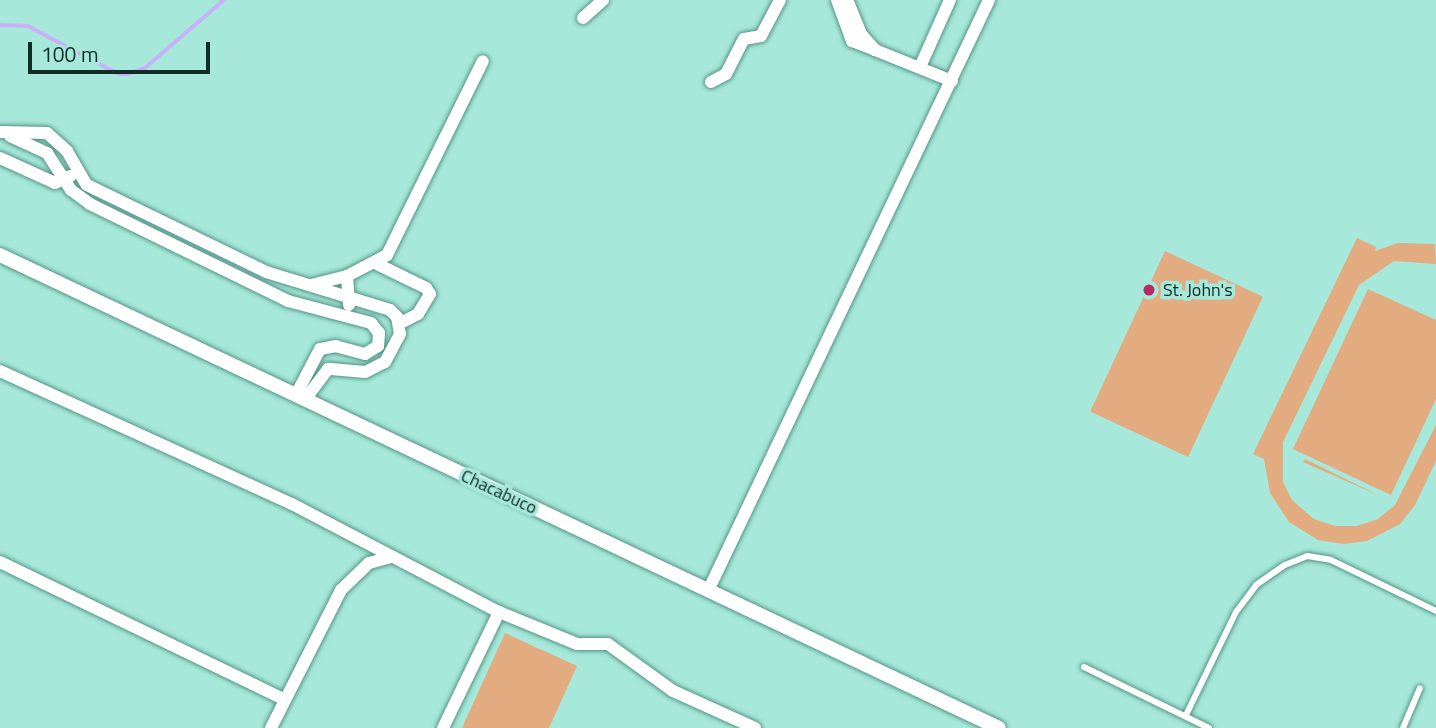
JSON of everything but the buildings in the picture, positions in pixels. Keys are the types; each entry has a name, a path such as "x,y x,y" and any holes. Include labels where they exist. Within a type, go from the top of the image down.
{"street":[{"path":"583,18 603,0"},
{"path":"711,82 726,74 744,39 761,36 780,0"},
{"path":"837,0 852,41 952,81"},
{"path":"847,0 861,34 875,50"},
{"path":"920,67 950,0"},
{"path":"708,591 989,0"},
{"path":"291,302 304,284 347,276 377,264 400,233 483,61"},
{"path":"0,132 47,132 68,151 77,173 87,184 282,278 390,310 400,323"},
{"path":"0,132 47,153 65,180 90,204 291,302 371,323 379,333 378,346 365,355 336,346 320,349 300,397"},
{"path":"0,158 55,183 77,173"},
{"name":"Chacabuco","path":"0,255 999,728"},
{"path":"300,397 328,369 365,372 386,362 400,323 418,314 430,294 426,288 377,264"},
{"path":"347,276 350,298 348,316"},
{"path":"274,294 282,278"},
{"path":"0,371 292,504 499,611 577,644 608,644 673,691 755,728"},
{"path":"271,728 341,590 369,563 392,557"},
{"path":"0,562 285,699"},
{"path":"443,728 499,611"}],"lane":[{"path":"1186,715 1236,612 1266,576 1284,565 1307,556 1331,560 1436,611"},
{"path":"1084,667 1209,728"},
{"path":"1403,728 1420,688"}],"shaded area":[{"path":"1357,238 1376,247 1375,251 1398,243 1435,244 1436,264 1394,261 1359,285 1283,442 1283,482 1292,500 1314,519 1335,526 1357,526 1378,519 1395,505 1436,425 1436,461 1415,505 1400,524 1367,541 1343,544 1318,540 1289,522 1270,493 1264,459 1253,454"},
{"path":"1165,251 1263,297 1188,457 1090,411"},
{"path":"1368,289 1436,320 1436,399 1391,495 1293,449"},
{"path":"1305,459 1380,496 1303,462"},
{"path":"505,633 577,666 549,728 462,728"}],"waterway":[{"path":"0,25 28,26 119,74 128,74 145,68 224,0"}],"place":[{"name":"St. John's","path":"1149,290"}]}
